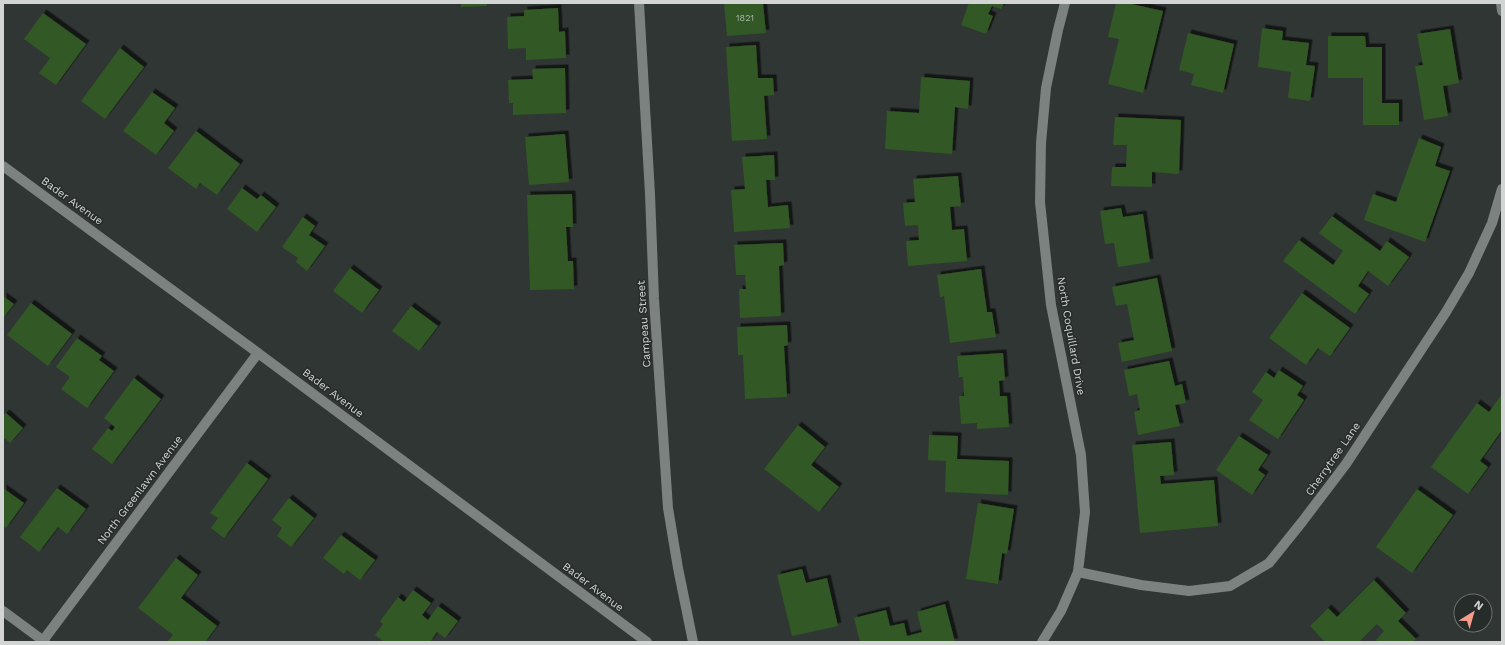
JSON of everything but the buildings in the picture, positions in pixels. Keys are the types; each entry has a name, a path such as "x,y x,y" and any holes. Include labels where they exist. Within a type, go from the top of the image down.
{"street":[{"name":"Campeau Street","path":"639,3 650,194 654,300 668,508 693,642"},
{"name":"North Coquillard Drive","path":"1042,642 1060,611 1078,572 1085,512 1081,455 1051,306 1040,202 1041,143 1046,88 1065,3"},
{"path":"1501,3 1502,11"},
{"name":"Bader Avenue","path":"3,166 647,642"},
{"name":"Cherrytree Lane","path":"1078,572 1189,591 1230,586 1269,562 1302,522 1346,464 1446,312 1469,272 1492,223 1502,189"},
{"name":"North Greenlawn Avenue","path":"43,642 258,353"},
{"path":"3,611 43,642"}]}
